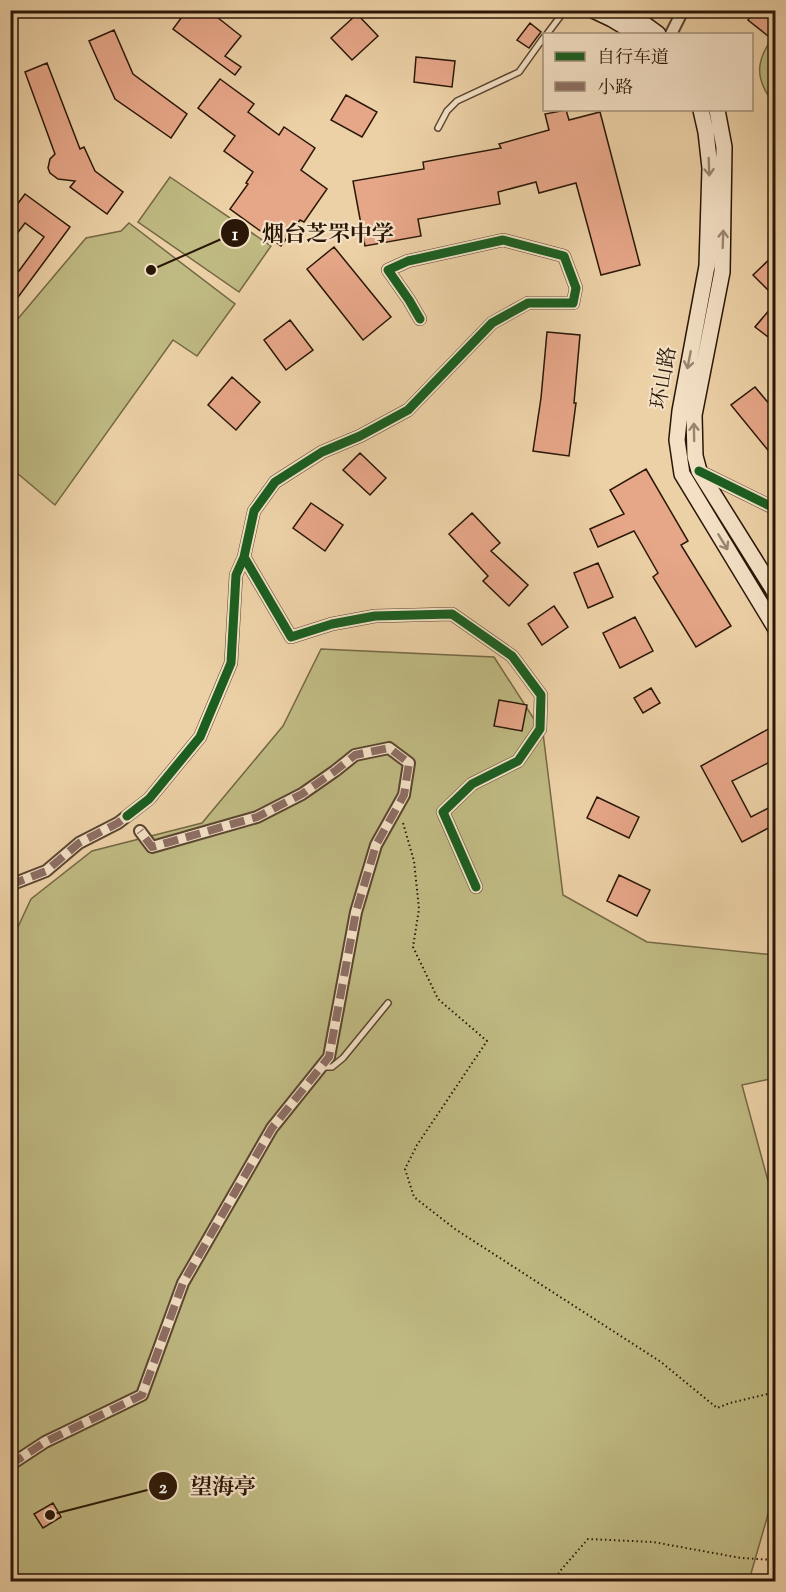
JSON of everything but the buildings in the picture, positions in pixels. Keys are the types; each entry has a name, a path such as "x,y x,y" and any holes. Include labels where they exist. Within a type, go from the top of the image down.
{"main road":[{"path":"593,10 635,33"},
{"path":"625,10 657,33"},
{"name":"环山路","path":"701,111 710,168 707,266 680,411 678,459 682,474 776,629"},
{"name":"环山路","path":"717,111 724,147 722,272 694,415 695,456 699,471 776,594"}],"street":[{"path":"672,33 683,10"},
{"path":"10,885 46,871 79,843 118,823 150,799 200,737 231,663 236,575 244,557 254,512 275,482 322,452 360,436 408,410 492,323 528,303 573,303 576,288 564,256 503,240 408,261 388,270 420,319"},
{"path":"699,471 776,509"},
{"path":"244,557 291,637 332,624 375,616 452,614 512,656 541,695 540,729 518,761 472,784 443,812 476,887"},
{"path":"10,1465 45,1442 142,1395 183,1283 272,1128 329,1058 356,912 376,845 404,795 409,763 389,748 355,754 302,794 257,818 152,847 140,831"}],"lane":[{"path":"548,33 565,10"},
{"path":"438,128 447,111 457,101 519,72 543,40"},
{"path":"322,1067 332,1067 343,1058 388,1004"}],"path":[{"path":"398,806 415,870 419,909 413,947 438,999 487,1041 417,1145 405,1169 414,1197 455,1229 661,1362 717,1408 776,1392"},
{"path":"554,1581 588,1539 653,1542 741,1558 776,1560"},
{"path":"10,1569 30,1581"}],"shaded area":[{"path":"775,35 775,105 763,87 760,70 764,53"},
{"path":"170,177 271,246 239,292 138,222"},
{"path":"129,223 235,304 197,356 173,340 55,505 11,468 11,327 86,238 121,231"},
{"path":"321,649 494,657 543,733 563,895 647,942 775,955 775,1078 742,1085 771,1192 776,1192 775,1497 750,1577 695,1582 11,1582 10,944 31,899 92,851 202,823 283,726"}],"marked path":[{"path":"10,1465 45,1442 142,1395 183,1283 272,1128 329,1057 356,912 376,845 404,795 409,763 389,748 355,755 302,794 257,817 152,847 140,831"},
{"path":"10,885 46,871 79,843 127,816"}],"cycle path":[{"path":"127,816 149,799 200,737 231,663 236,575 244,557 254,511 275,482 322,452 360,436 408,410 492,323 528,303 573,303 576,288 564,256 503,240 408,261 388,270 420,319"},
{"path":"699,471 776,509"},
{"path":"244,557 291,637 332,624 375,616 452,614 512,656 541,695 540,729 518,761 472,784 443,812 476,887"}],"place":[{"name":"烟台芝罘中学","path":"151,270"},
{"name":"望海亭","path":"50,1515"}]}
